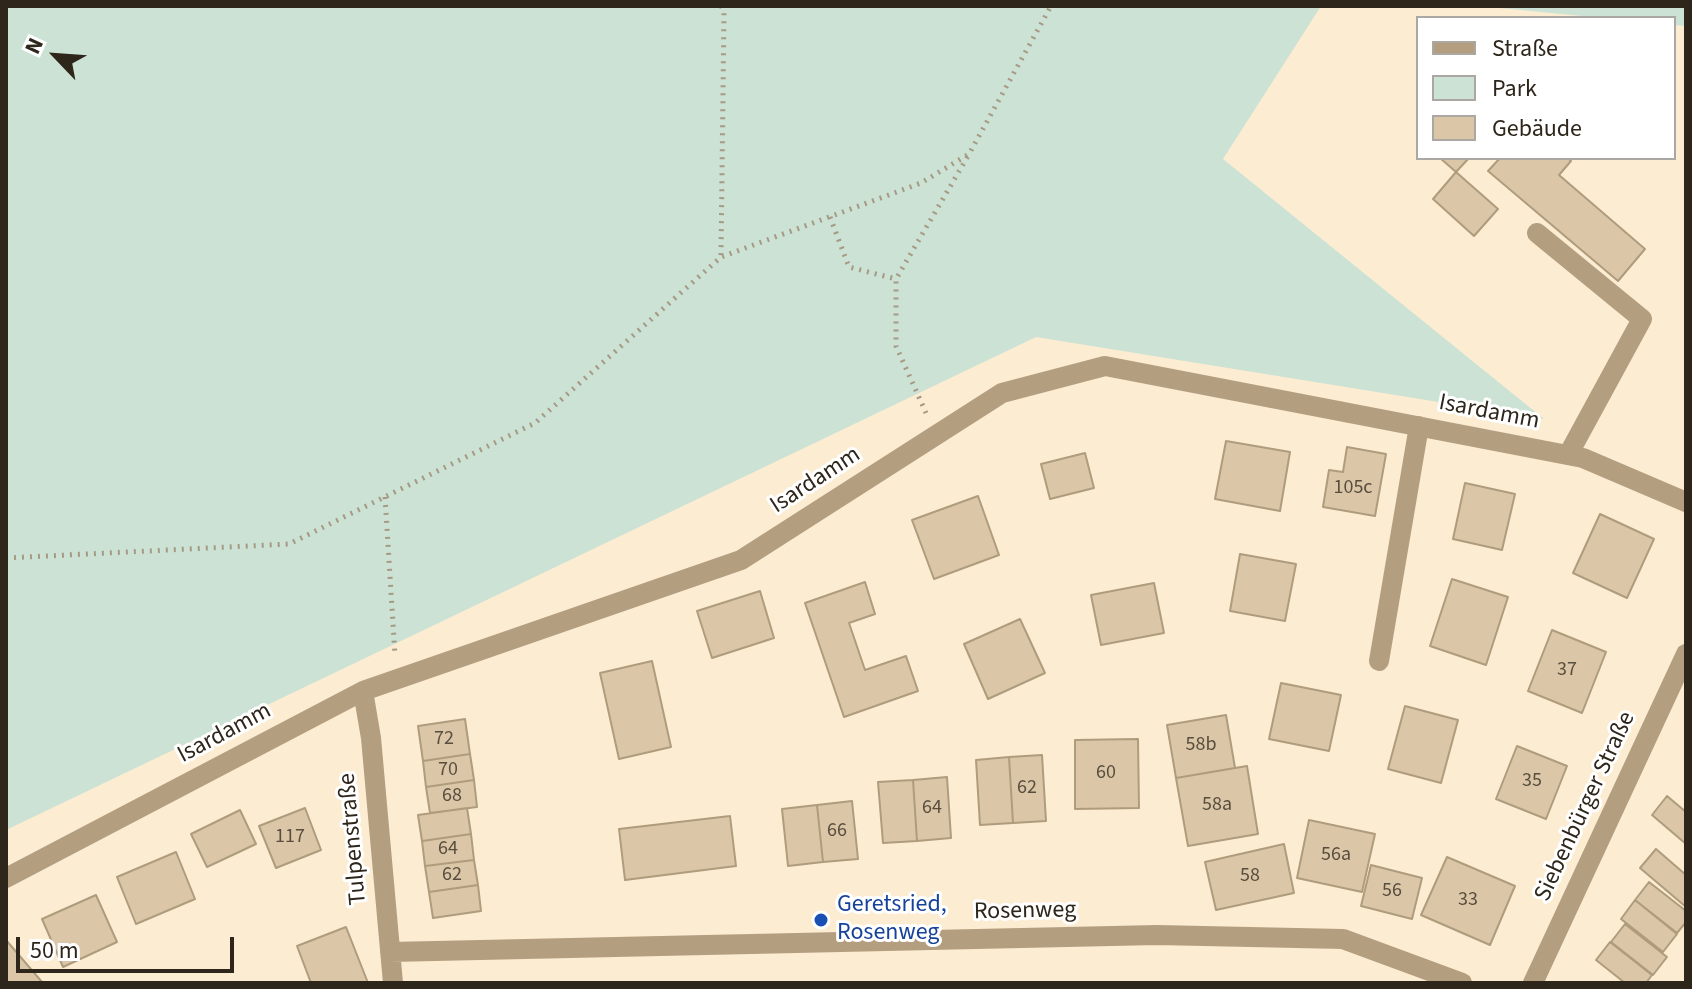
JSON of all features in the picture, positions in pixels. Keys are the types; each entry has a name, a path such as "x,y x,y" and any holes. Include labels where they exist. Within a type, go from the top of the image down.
{"street":[{"path":"1537,233 1642,319 1568,455"},
{"name":"Isardamm","path":"6,878 363,691 741,560 1002,393 1105,366 1583,458 1686,502"},
{"path":"1379,661 1419,426"},
{"name":"Siebenbürger Straße","path":"1533,983 1686,654"},
{"name":"Tulpenstraße","path":"363,691 371,738 393,983"},
{"name":"Rosenweg","path":"390,952 1157,935 1343,939 1462,983"}],"path":[{"path":"721,6 724,11 721,257"},
{"path":"936,436 896,346 896,279 1051,6"},
{"path":"6,558 289,544 535,423 721,257 921,183 969,154"},
{"path":"830,217 849,267 896,279"},
{"path":"385,497 397,679"}],"green space":[{"path":"6,6 1321,6 1223,159 1544,419 1036,337 6,830"},
{"path":"1480,6 1686,6 1686,26 1676,25 1676,16 1582,16"}],"building":[{"path":"1442,160 1467,160 1456,172"},
{"path":"1498,160 1570,160 1559,175 1645,249 1618,281 1488,171"},
{"path":"1456,172 1498,209 1474,236 1433,199"},
{"path":"1226,441 1290,452 1280,511 1215,499"},
{"path":"1347,447 1386,454 1375,516 1323,507 1329,470 1343,472"},
{"path":"1085,453 1094,488 1050,499 1041,464"},
{"path":"1465,483 1515,494 1502,550 1453,539"},
{"path":"978,496 999,555 934,579 912,520"},
{"path":"1600,514 1654,539 1627,598 1573,573"},
{"path":"1240,554 1296,564 1285,621 1230,611"},
{"path":"1452,579 1508,597 1486,665 1430,646"},
{"path":"865,582 875,614 849,623 865,670 906,656 918,691 844,717 805,603"},
{"path":"1154,583 1164,633 1101,645 1091,595"},
{"path":"760,591 774,638 712,658 697,611"},
{"path":"1020,619 1045,673 988,699 964,644"},
{"path":"1552,630 1606,652 1582,713 1528,691"},
{"path":"652,661 671,747 619,759 600,673"},
{"path":"1281,683 1341,695 1329,751 1269,739"},
{"path":"1405,706 1458,720 1441,783 1388,769"},
{"path":"1226,715 1235,768 1176,778 1167,725"},
{"path":"465,719 470,754 423,761 418,726"},
{"path":"1138,739 1139,808 1075,809 1075,740"},
{"path":"1517,746 1567,766 1546,819 1496,799"},
{"path":"470,754 474,780 426,787 423,761"},
{"path":"1042,755 1046,821 1013,823 1009,757"},
{"path":"1009,757 1013,823 980,825 976,760"},
{"path":"1247,766 1258,834 1188,846 1176,778"},
{"path":"947,777 951,838 917,841 913,780"},
{"path":"474,780 477,807 430,813 426,787"},
{"path":"913,780 917,841 883,843 878,782"},
{"path":"1667,796 1686,812 1686,844 1652,815"},
{"path":"852,801 858,859 823,862 817,805"},
{"path":"817,805 823,862 788,866 782,809"},
{"path":"305,808 321,850 276,868 259,826"},
{"path":"467,808 471,834 422,841 418,815"},
{"path":"240,810 256,844 207,867 191,834"},
{"path":"730,816 736,866 625,880 619,829"},
{"path":"1309,820 1375,834 1362,892 1297,878"},
{"path":"471,834 474,860 425,866 422,841"},
{"path":"1284,844 1294,893 1216,910 1205,862"},
{"path":"1656,849 1686,875 1686,907 1640,868"},
{"path":"176,852 195,899 136,924 117,877"},
{"path":"1447,857 1515,886 1490,945 1421,915"},
{"path":"474,860 478,885 429,892 425,866"},
{"path":"1371,865 1422,878 1412,919 1361,906"},
{"path":"1649,882 1686,911 1686,922 1677,933 1635,900"},
{"path":"478,885 481,911 433,918 429,892"},
{"path":"96,895 117,942 63,967 42,919"},
{"path":"1635,900 1677,934 1663,952 1621,919"},
{"path":"1625,924 1667,957 1653,975 1611,942"},
{"path":"346,927 368,983 311,983 297,946"},
{"path":"6,940 42,982 41,983 6,983"},
{"path":"1610,942 1652,975 1646,983 1625,983 1596,960"}],"place":[{"name":"Geretsried, Rosenweg","path":"821,920"}]}
